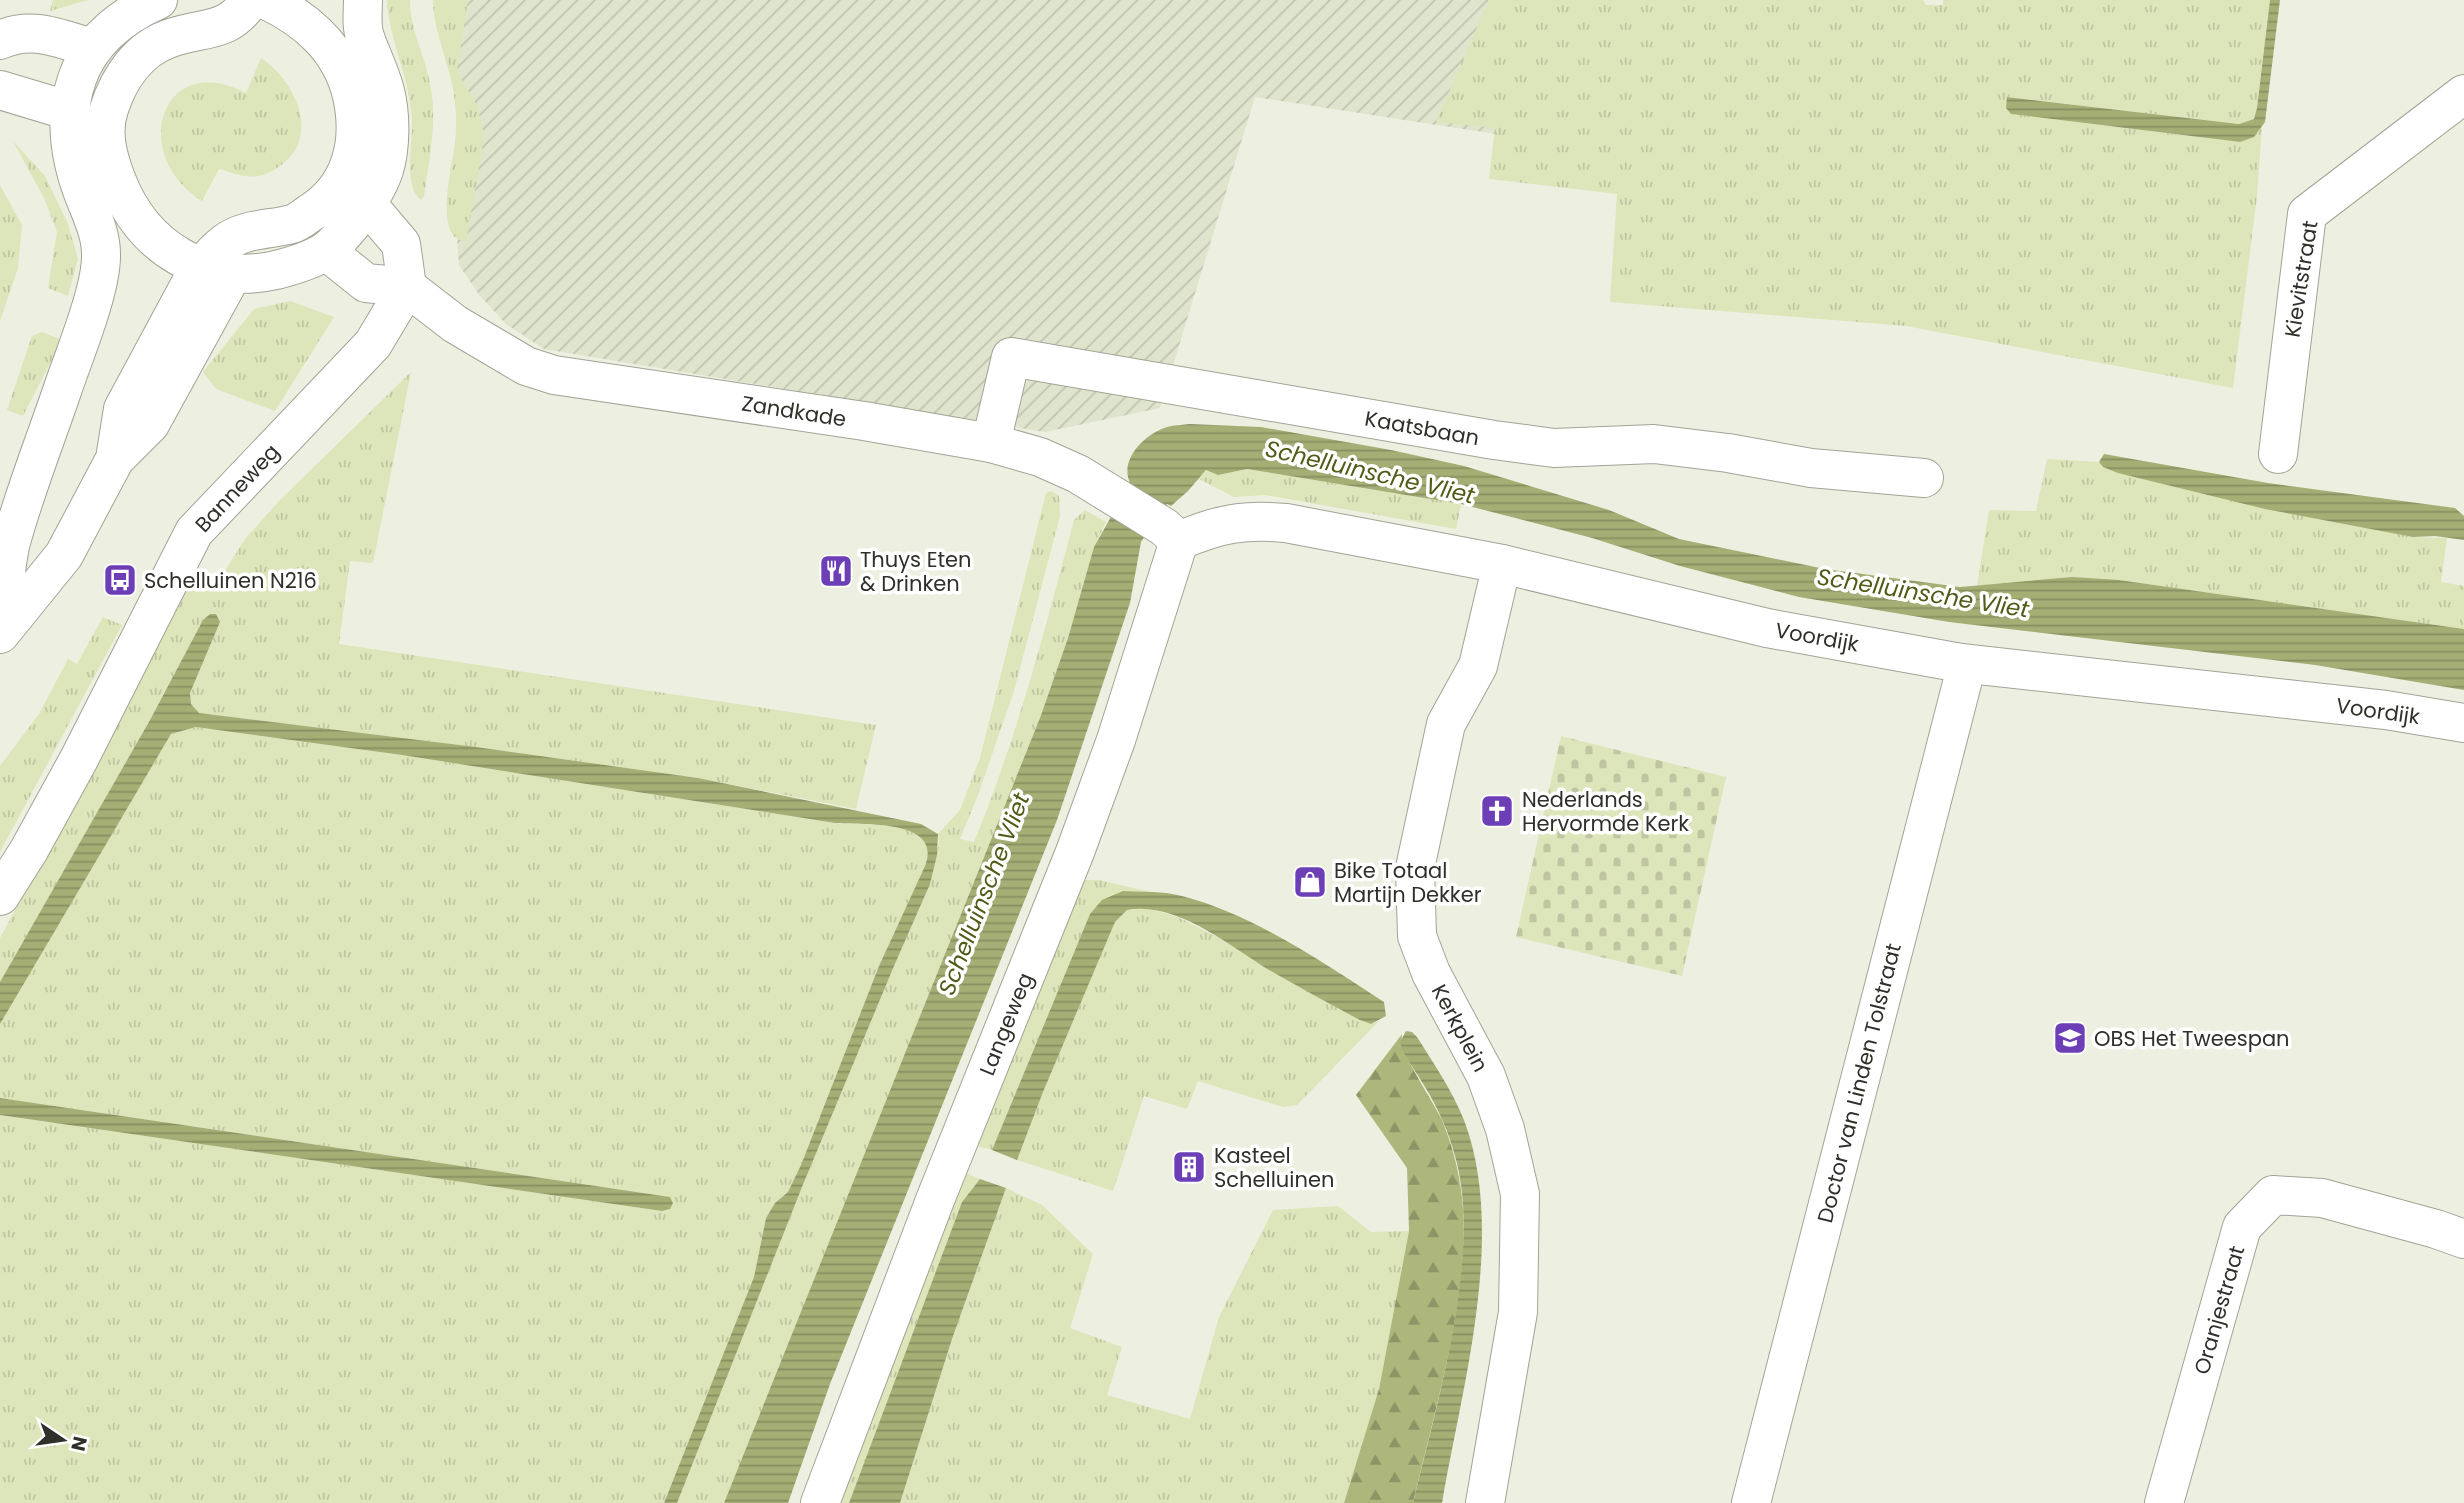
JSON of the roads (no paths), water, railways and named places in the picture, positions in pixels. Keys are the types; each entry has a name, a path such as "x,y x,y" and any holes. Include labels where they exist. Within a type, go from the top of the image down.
{"street":[{"path":"1,633 10,544 100,271 101,252 96,227 75,171 69,141 70,111 77,79 92,48 112,26 158,0"},
{"path":"251,0 240,16 226,25 169,38 147,49 131,65 109,108 105,125 110,165 122,196 139,222 160,243 181,258 217,270 260,273 291,266 326,251 350,226 357,190 352,161 356,138 355,107 348,80 336,58 321,17 303,20 266,0"},
{"path":"1,633 64,555 115,459 150,424 217,270 226,242 245,233 295,223 319,208 336,192 357,190 384,170 389,132 386,94 363,18"},
{"path":"0,40 29,32 92,48"},
{"path":"0,90 70,111 105,125"},
{"name":"Kievitstraat","path":"2278,454 2307,215 2464,94"},
{"path":"326,251 366,283 407,287 401,244 357,190"},
{"name":"Zandkade","path":"407,287 455,324 526,366 554,375 864,421 991,443 1040,457 1078,474 1172,534"},
{"name":"Banneweg","path":"0,896 29,850 79,759 194,532 373,344 407,287"},
{"name":"Kaatsbaan","path":"991,443 1011,357 1506,442 1553,447 1654,444 1728,453 1811,468 1924,478"},
{"name":"Voordijk","path":"1172,534 1255,520 1286,523 1502,564 1767,628 1967,664 2386,710 2464,723"},
{"name":"Langeweg","path":"820,1503 935,1200 1075,852 1116,740 1172,534"},
{"name":"Kerkplein","path":"1485,1503 1518,1312 1520,1194 1504,1129 1486,1076 1431,973 1417,936 1415,868 1446,724 1478,666 1502,564"},
{"name":"Doctor van Linden Tolstraat","path":"1751,1503 1967,664"},
{"name":"Oranjestraat","path":"2164,1503 2242,1227 2273,1195 2322,1198 2464,1239"}],"water":[{"path":"2270,0 2280,0 2265,122 2254,137 2240,142 2011,114 2006,108 2007,97 2239,124 2254,119"},
{"name":"Schelluinsche Vliet","path":"1190,424 1261,427 1464,466 1609,510 1679,539 1825,569 1960,587 2072,577 2119,580 2464,629 2464,690 2315,665 1949,622 1799,597 1461,504 1247,469 1218,475 1206,470 1171,506 1167,504 1141,542 1130,603 1057,820 830,1384 788,1503 724,1503 1040,718 1068,638 1094,547 1130,483 1128,465 1131,457 1150,435 1170,426"},
{"path":"2104,454 2268,483 2455,508 2464,516 2464,540 2435,536 2413,537 2265,509 2118,473 2103,467 2099,462"},
{"path":"210,614 216,614 220,622 190,693 191,704 199,713 698,778 921,824 938,834 937,855 930,884 802,1187 677,1503 664,1503 754,1277 766,1218 775,1203 788,1192 801,1165 879,966 925,866 928,851 923,840 912,832 881,825 835,823 402,755 196,727 171,734 0,1024 0,982 150,720 203,620"},
{"path":"1123,891 1175,894 1209,904 1261,927 1384,1002 1386,1016 1371,1024 1360,1020 1183,919 1146,909 1127,910 1115,922 1017,1160 992,1150 1090,914 1102,900"},
{"path":"1406,1031 1417,1037 1464,1120 1476,1164 1482,1211 1477,1310 1442,1503 1413,1503 1453,1329 1463,1237 1462,1194 1455,1156 1439,1112 1403,1051 1400,1042"},
{"path":"0,1098 670,1197 673,1203 670,1209 662,1211 0,1115"},
{"path":"980,1179 1006,1188 952,1339 900,1503 849,1503 962,1202"}],"place":[{"name":"Thuys Eten & Drinken","path":"836,571"},
{"name":"Schelluinen N216","path":"120,580"},
{"name":"Nederlands Hervormde Kerk","path":"1497,811"},
{"name":"Bike Totaal Martijn Dekker","path":"1310,882"},
{"name":"OBS Het Tweespan","path":"2070,1038"},
{"name":"Kasteel Schelluinen","path":"1189,1167"}]}
